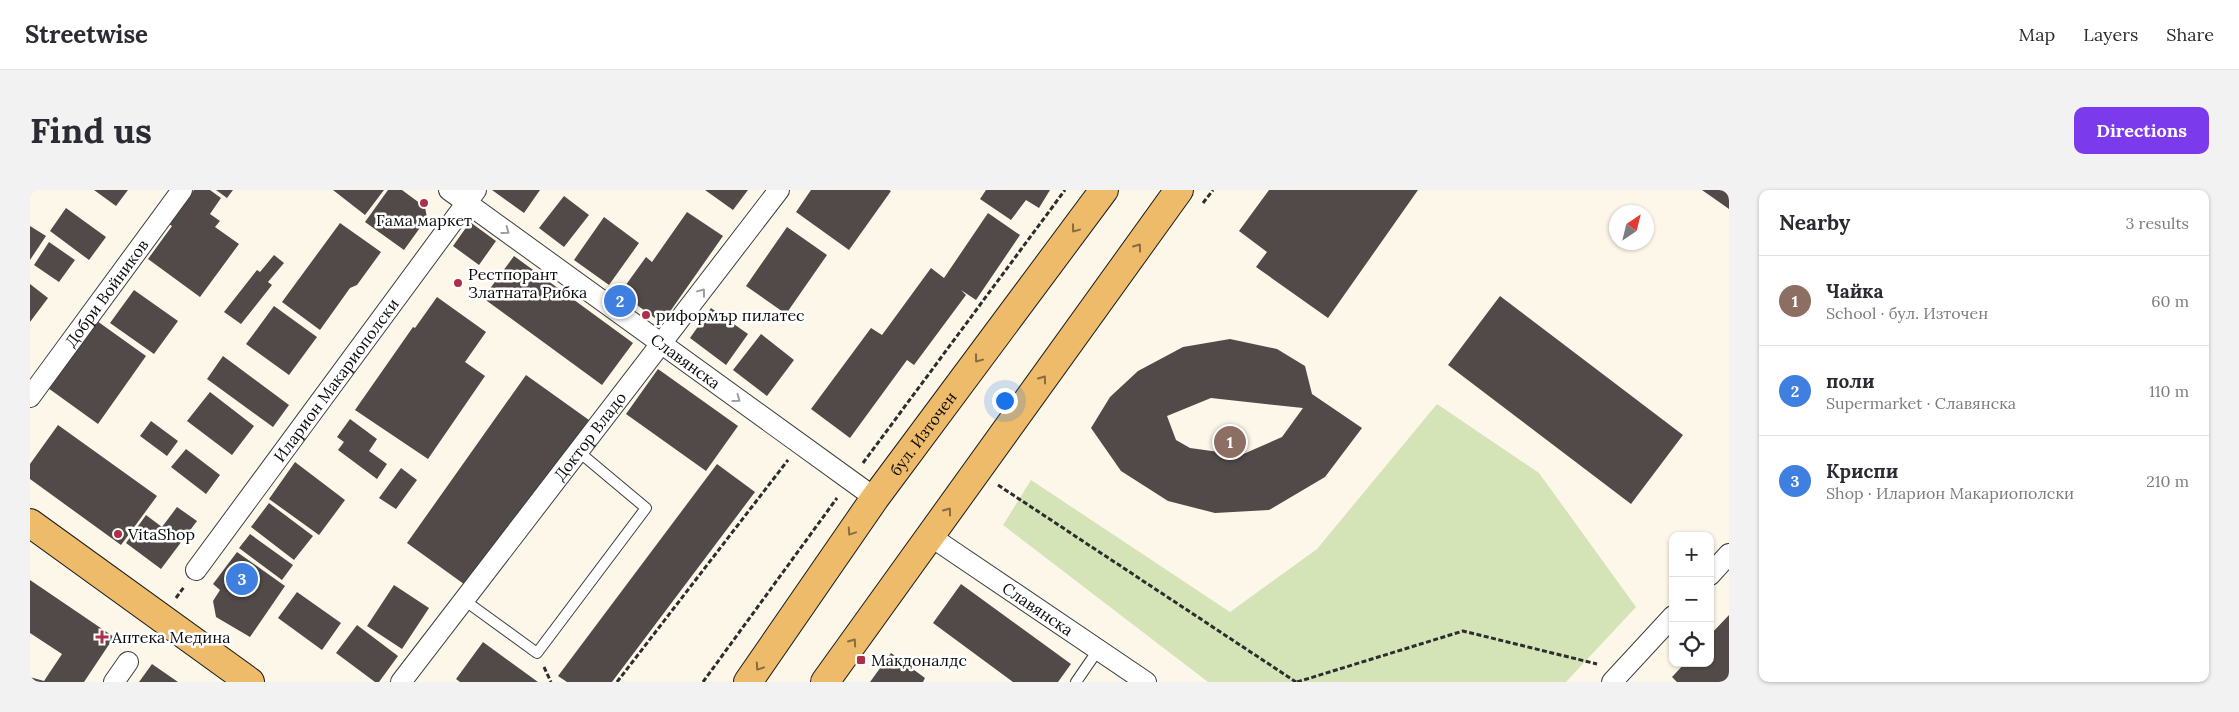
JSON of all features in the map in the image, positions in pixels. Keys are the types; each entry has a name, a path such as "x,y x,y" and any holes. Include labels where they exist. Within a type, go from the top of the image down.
{"main road":[{"name":"бул. Източен","path":"748,682 874,498 1104,190"},
{"path":"825,682 1179,190"},
{"path":"30,523 250,682"}],"street":[{"name":"Добри Войников","path":"30,397 182,190"},
{"name":"Славянска","path":"449,190 471,196 662,345 874,498"},
{"name":"Доктор Владо","path":"401,682 662,345 779,190"},
{"name":"Иларион Макариополски","path":"196,570 471,196"},
{"name":"Славянска","path":"930,536 1146,682"},
{"path":"1714,571 1729,554"},
{"path":"1618,676 1669,620"},
{"path":"114,682 128,662"}],"lane":[{"path":"464,600 537,653 646,508 579,452"},
{"path":"1076,682 1098,650"}],"path":[{"path":"703,682 1065,190"},
{"path":"617,682 800,444"},
{"path":"995,483 1296,682 1463,631 1618,676"},
{"path":"173,602 196,570"}],"green space":[{"path":"1437,404 1539,473 1636,607 1566,682 1208,682 1003,525 1031,480 1230,612 1317,549"}],"building":[{"path":"94,190 128,190 116,206"},
{"path":"194,190 210,190 221,198 210,214 220,221 215,227 239,244 200,297 148,259 172,226 169,224"},
{"path":"216,190 233,190 227,198"},
{"path":"333,190 384,190 365,215"},
{"path":"388,190 402,190 425,207 427,218 404,250 365,222"},
{"path":"492,190 540,190 524,213"},
{"path":"705,190 748,190 733,210"},
{"path":"811,190 891,191 849,250 796,212"},
{"path":"986,190 1050,190 1039,208 1026,200 1011,220 980,199"},
{"path":"1269,190 1418,190 1328,318 1256,267 1267,252 1239,231"},
{"path":"1702,190 1729,190 1729,209"},
{"path":"564,196 589,215 564,247 539,228"},
{"path":"66,208 106,237 89,260 50,231"},
{"path":"687,212 723,236 662,323 620,293 646,257 652,262"},
{"path":"988,213 1020,235 976,300 961,290 966,295 914,365 907,360 850,438 811,409 871,328 882,335 931,268 944,278"},
{"path":"604,217 639,243 609,285 574,260"},
{"path":"470,222 496,241 479,265 453,246"},
{"path":"340,223 381,252 357,285 350,288 320,330 282,302"},
{"path":"30,226 46,236 30,260"},
{"path":"787,227 827,255 786,314 746,286"},
{"path":"49,242 75,260 59,282 34,265"},
{"path":"274,255 284,263 268,282 272,285 241,324 224,312 257,270 260,272"},
{"path":"514,256 633,343 602,385 483,298"},
{"path":"30,284 48,298 30,322"},
{"path":"134,290 178,321 154,354 110,323"},
{"path":"1500,296 1683,435 1631,504 1448,365"},
{"path":"437,297 486,332 465,362 485,376 428,459 355,410 413,327 415,328"},
{"path":"274,306 317,337 289,375 246,344"},
{"path":"711,308 748,334 726,365 690,338"},
{"path":"97,321 146,356 98,424 48,388"},
{"path":"761,334 794,360 767,396 733,370"},
{"path":"1230,339 1277,349 1305,366 1312,394 1362,428 1325,477 1269,510 1215,513 1168,501 1121,471 1091,428 1110,397 1138,371 1183,347","holes":["1211,398 1303,408 1282,437 1241,455 1190,448 1176,440 1167,416"]},
{"path":"223,356 289,405 273,427 207,379"},
{"path":"658,369 738,426 706,471 626,414"},
{"path":"526,375 589,420 468,587 407,543"},
{"path":"210,392 254,426 232,455 187,421"},
{"path":"350,419 377,439 369,451 387,464 377,479 338,450 344,442 337,437"},
{"path":"151,421 178,441 167,456 140,436"},
{"path":"58,425 157,496 121,545 30,479 30,464"},
{"path":"186,449 220,475 206,494 171,467"},
{"path":"295,462 345,500 319,535 269,499"},
{"path":"717,464 755,492 612,682 567,682 558,676"},
{"path":"401,468 417,480 396,509 379,498"},
{"path":"269,503 313,536 294,560 251,527"},
{"path":"177,507 197,521 161,569 126,543 146,515 162,527"},
{"path":"250,534 293,565 282,580 239,548"},
{"path":"237,552 285,586 250,637 216,617 213,601 220,590 213,584"},
{"path":"30,580 114,637 84,682 30,682 30,677 44,681 62,654 30,633"},
{"path":"961,584 1071,664 1058,682 1013,682 933,623"},
{"path":"394,585 429,608 402,649 367,626"},
{"path":"297,592 341,623 322,650 278,618"},
{"path":"1729,615 1729,682 1677,682 1672,677 1681,667 1714,667 1714,631"},
{"path":"357,625 398,656 379,682 375,682 336,653"},
{"path":"483,642 538,682 460,682 456,679"},
{"path":"891,653 925,678 923,682 870,682"},
{"path":"152,664 178,682 139,682"}],"place":[{"name":"Гама маркет","path":"424,203"},
{"name":"Рестпорант Златната Рибка","path":"458,283"},
{"name":"поли","path":"620,301"},
{"name":"риформър пилатес","path":"646,315"},
{"name":"Чайка","path":"1230,442"},
{"name":"VitaShop","path":"118,534"},
{"name":"Криспи","path":"242,579"},
{"name":"Аптека Медина","path":"102,637"},
{"name":"Макдоналдс","path":"861,660"}]}
